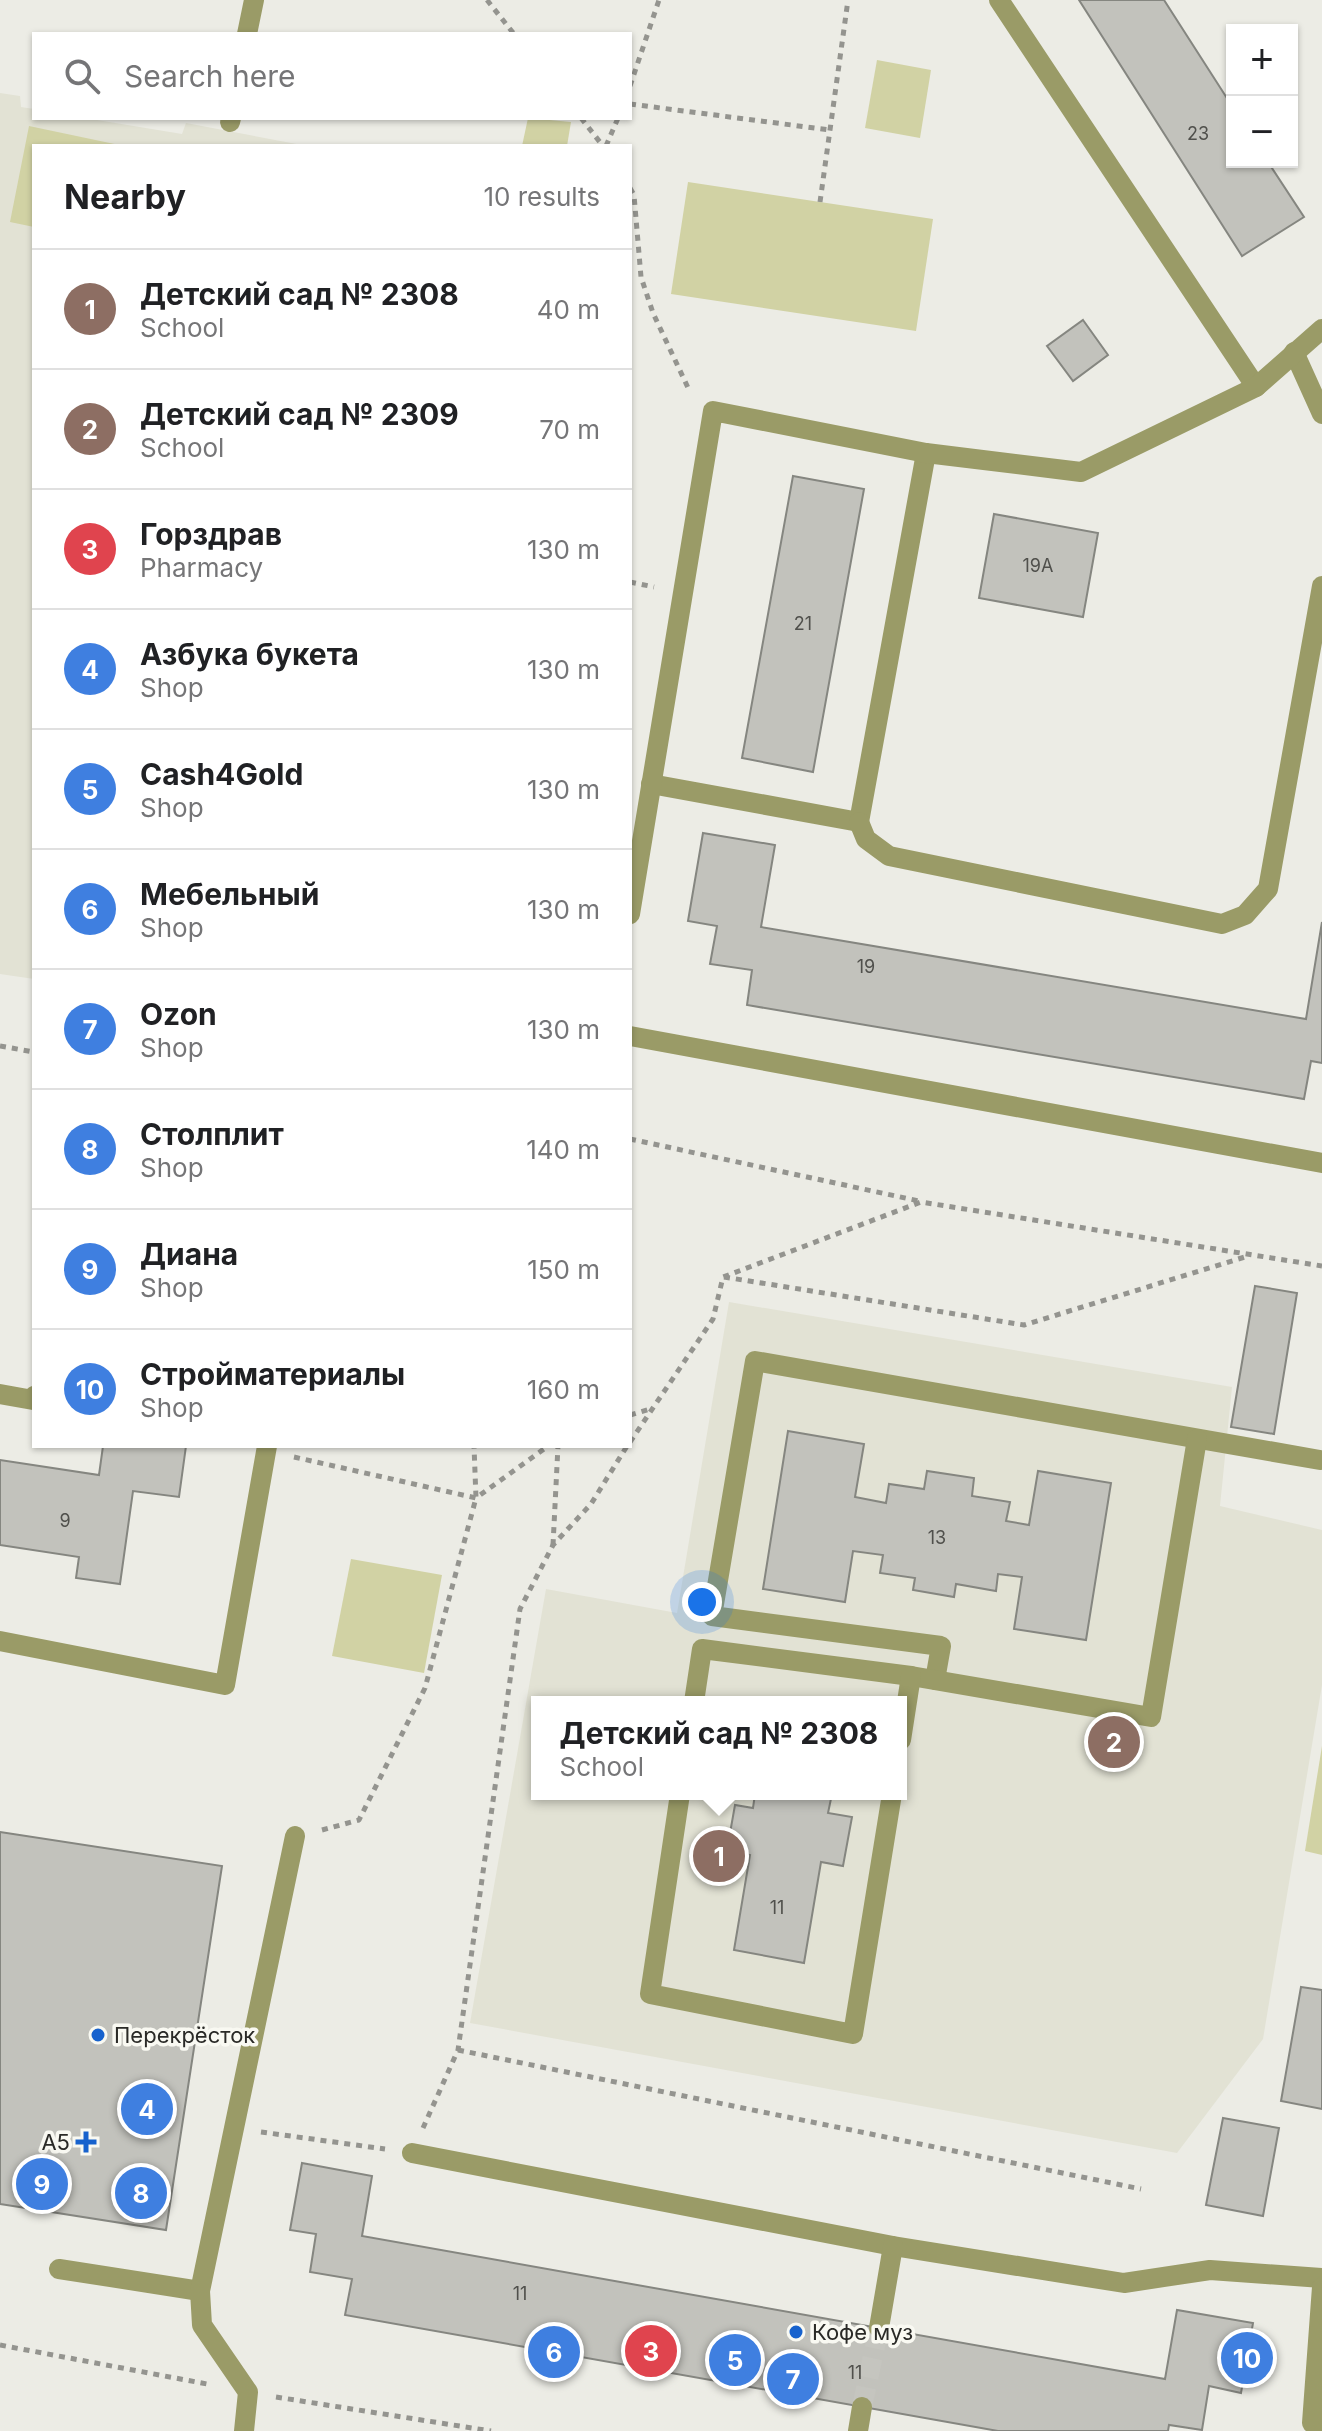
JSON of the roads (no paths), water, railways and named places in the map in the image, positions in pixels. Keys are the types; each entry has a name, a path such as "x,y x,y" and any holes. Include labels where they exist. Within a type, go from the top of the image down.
{"lane":[{"path":"247,32 254,0"},
{"path":"999,0 1256,387"},
{"path":"632,902 713,411 926,453 1081,472 1256,387 1322,329"},
{"path":"1294,352 1322,414"},
{"path":"926,453 859,822 866,839 889,856 1222,924 1245,915 1268,889 1322,586"},
{"path":"651,784 859,822"},
{"path":"632,1036 1322,1163"},
{"path":"935,1680 941,1646 712,1616 755,1361 1321,1460 1322,1438"},
{"path":"0,1394 32,1400"},
{"path":"695,1696 702,1649 911,1676 1151,1717 1197,1439"},
{"path":"0,1641 225,1685 266,1449"},
{"path":"907,1702 911,1676"},
{"path":"679,1800 650,1994 853,2034 891,1800"},
{"path":"244,2431 248,2392 202,2325 200,2291 295,1836"},
{"path":"412,2153 893,2246 1124,2283 1210,2270 1322,2278"},
{"path":"879,2328 893,2246"},
{"path":"59,2269 200,2291"},
{"path":"1322,2287 1312,2423 1322,2424"},
{"path":"858,2431 862,2407"}],"tunnel":[{"path":"862,2407 879,2328"}],"place":[{"name":"Детский сад № 2309","path":"1114,1742"},
{"name":"Детский сад № 2308","path":"719,1856"},
{"name":"Перекрёсток","path":"98,2035"},
{"name":"Азбука букета","path":"147,2109"},
{"name":"А5","path":"86,2142"},
{"name":"Диана","path":"42,2184"},
{"name":"Столплит","path":"141,2193"},
{"name":"Кофе муз","path":"796,2332"},
{"name":"Горздрав","path":"651,2351"},
{"name":"Мебельный","path":"554,2352"},
{"name":"Стройматериалы","path":"1247,2358"},
{"name":"Cash4Gold","path":"735,2360"},
{"name":"Ozon","path":"793,2379"}]}
